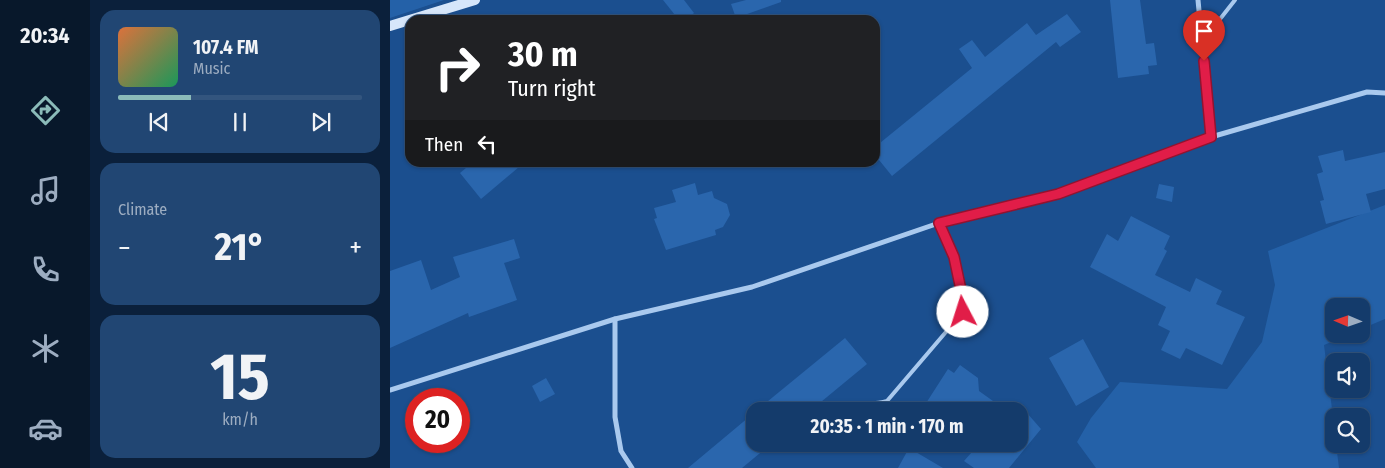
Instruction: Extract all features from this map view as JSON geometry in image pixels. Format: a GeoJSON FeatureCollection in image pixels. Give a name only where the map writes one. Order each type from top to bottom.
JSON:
{"type":"FeatureCollection","features":[{"type":"Feature","properties":{"kind":"main road"},"geometry":{"type":"LineString","coordinates":[[426,15],[475,0]]}},
{"type":"Feature","properties":{"kind":"main road"},"geometry":{"type":"LineString","coordinates":[[390,26],[405,21]]}},
{"type":"Feature","properties":{"kind":"street"},"geometry":{"type":"LineString","coordinates":[[1198,0],[1211,137]]}},
{"type":"Feature","properties":{"kind":"street"},"geometry":{"type":"LineString","coordinates":[[390,390],[615,319],[752,287],[939,223],[1058,194],[1211,137],[1367,92],[1385,93]]}},
{"type":"Feature","properties":{"kind":"street"},"geometry":{"type":"LineString","coordinates":[[615,319],[616,417],[621,451],[632,468]]}},
{"type":"Feature","properties":{"kind":"lane"},"geometry":{"type":"LineString","coordinates":[[1202,42],[1235,0]]}},
{"type":"Feature","properties":{"kind":"lane"},"geometry":{"type":"LineString","coordinates":[[884,402],[887,401],[963,312],[964,304],[954,257],[939,223]]}},
{"type":"Feature","properties":{"kind":"shaded area"},"geometry":{"type":"Polygon","coordinates":[[[390,0],[444,0],[390,18],[390,0]]]}},
{"type":"Feature","properties":{"kind":"shaded area"},"geometry":{"type":"Polygon","coordinates":[[[1385,205],[1385,319],[1370,325],[1370,298],[1325,298],[1325,343],[1329,343],[1324,345],[1325,398],[1331,398],[1332,408],[1325,408],[1325,453],[1337,453],[1339,468],[1096,468],[1077,442],[1091,418],[1120,382],[1227,389],[1262,342],[1275,285],[1268,251],[1385,205]]]}},
{"type":"Feature","properties":{"kind":"building"},"geometry":{"type":"Polygon","coordinates":[[[663,0],[684,0],[694,13],[692,15],[675,15],[663,0]]]}},
{"type":"Feature","properties":{"kind":"building"},"geometry":{"type":"Polygon","coordinates":[[[746,0],[781,0],[781,2],[744,15],[735,15],[731,4],[746,0]]]}},
{"type":"Feature","properties":{"kind":"building"},"geometry":{"type":"Polygon","coordinates":[[[1110,0],[1140,0],[1146,44],[1154,43],[1157,65],[1148,66],[1149,74],[1118,78],[1110,0]]]}},
{"type":"Feature","properties":{"kind":"building"},"geometry":{"type":"Polygon","coordinates":[[[1067,14],[1081,32],[1060,47],[1056,42],[892,176],[880,161],[880,143],[972,68],[959,49],[972,40],[985,57],[1027,23],[1036,35],[1067,14]]]}},
{"type":"Feature","properties":{"kind":"building"},"geometry":{"type":"Polygon","coordinates":[[[1343,150],[1345,161],[1385,152],[1385,189],[1366,194],[1371,212],[1326,224],[1320,201],[1324,200],[1317,174],[1323,172],[1318,156],[1343,150]]]}},
{"type":"Feature","properties":{"kind":"building"},"geometry":{"type":"Polygon","coordinates":[[[467,167],[519,167],[481,199],[460,173],[467,167]]]}},
{"type":"Feature","properties":{"kind":"building"},"geometry":{"type":"Polygon","coordinates":[[[695,183],[698,195],[712,191],[714,198],[727,204],[730,215],[723,227],[715,230],[716,235],[666,250],[654,219],[657,218],[654,208],[676,202],[672,190],[695,183]]]}},
{"type":"Feature","properties":{"kind":"building"},"geometry":{"type":"Polygon","coordinates":[[[1159,184],[1174,187],[1172,202],[1156,198],[1159,184]]]}},
{"type":"Feature","properties":{"kind":"building"},"geometry":{"type":"Polygon","coordinates":[[[1131,216],[1170,236],[1164,249],[1167,251],[1155,275],[1190,292],[1196,278],[1222,291],[1216,304],[1245,317],[1222,365],[1186,348],[1180,359],[1161,350],[1170,331],[1158,325],[1166,307],[1090,267],[1107,234],[1118,241],[1131,216]]]}},
{"type":"Feature","properties":{"kind":"building"},"geometry":{"type":"Polygon","coordinates":[[[514,239],[520,258],[504,263],[517,300],[469,317],[468,313],[390,348],[390,271],[421,260],[431,290],[460,277],[453,257],[514,239]]]}},
{"type":"Feature","properties":{"kind":"building"},"geometry":{"type":"Polygon","coordinates":[[[845,338],[867,364],[821,402],[767,402],[845,338]]]}},
{"type":"Feature","properties":{"kind":"building"},"geometry":{"type":"Polygon","coordinates":[[[1083,339],[1109,387],[1076,406],[1049,358],[1083,339]]]}},
{"type":"Feature","properties":{"kind":"building"},"geometry":{"type":"Polygon","coordinates":[[[960,365],[978,378],[979,391],[994,402],[927,402],[948,369],[954,373],[960,365]]]}},
{"type":"Feature","properties":{"kind":"building"},"geometry":{"type":"Polygon","coordinates":[[[546,378],[555,394],[540,402],[532,386],[546,378]]]}},
{"type":"Feature","properties":{"kind":"building"},"geometry":{"type":"Polygon","coordinates":[[[1028,414],[1041,429],[1028,445],[1028,414]]]}},
{"type":"Feature","properties":{"kind":"building"},"geometry":{"type":"Polygon","coordinates":[[[746,420],[746,452],[761,452],[742,468],[688,468],[746,420]]]}},
{"type":"Feature","properties":{"kind":"building"},"geometry":{"type":"Polygon","coordinates":[[[907,452],[916,452],[943,468],[898,468],[907,452]]]}},
{"type":"Feature","properties":{"kind":"building"},"geometry":{"type":"Polygon","coordinates":[[[972,452],[1022,452],[1009,468],[974,468],[964,461],[972,452]]]}},
{"type":"Feature","properties":{"kind":"route"},"geometry":{"type":"LineString","coordinates":[[963,312],[964,304],[954,257],[939,223],[1058,194],[1211,137],[1204,61]]}}]}
